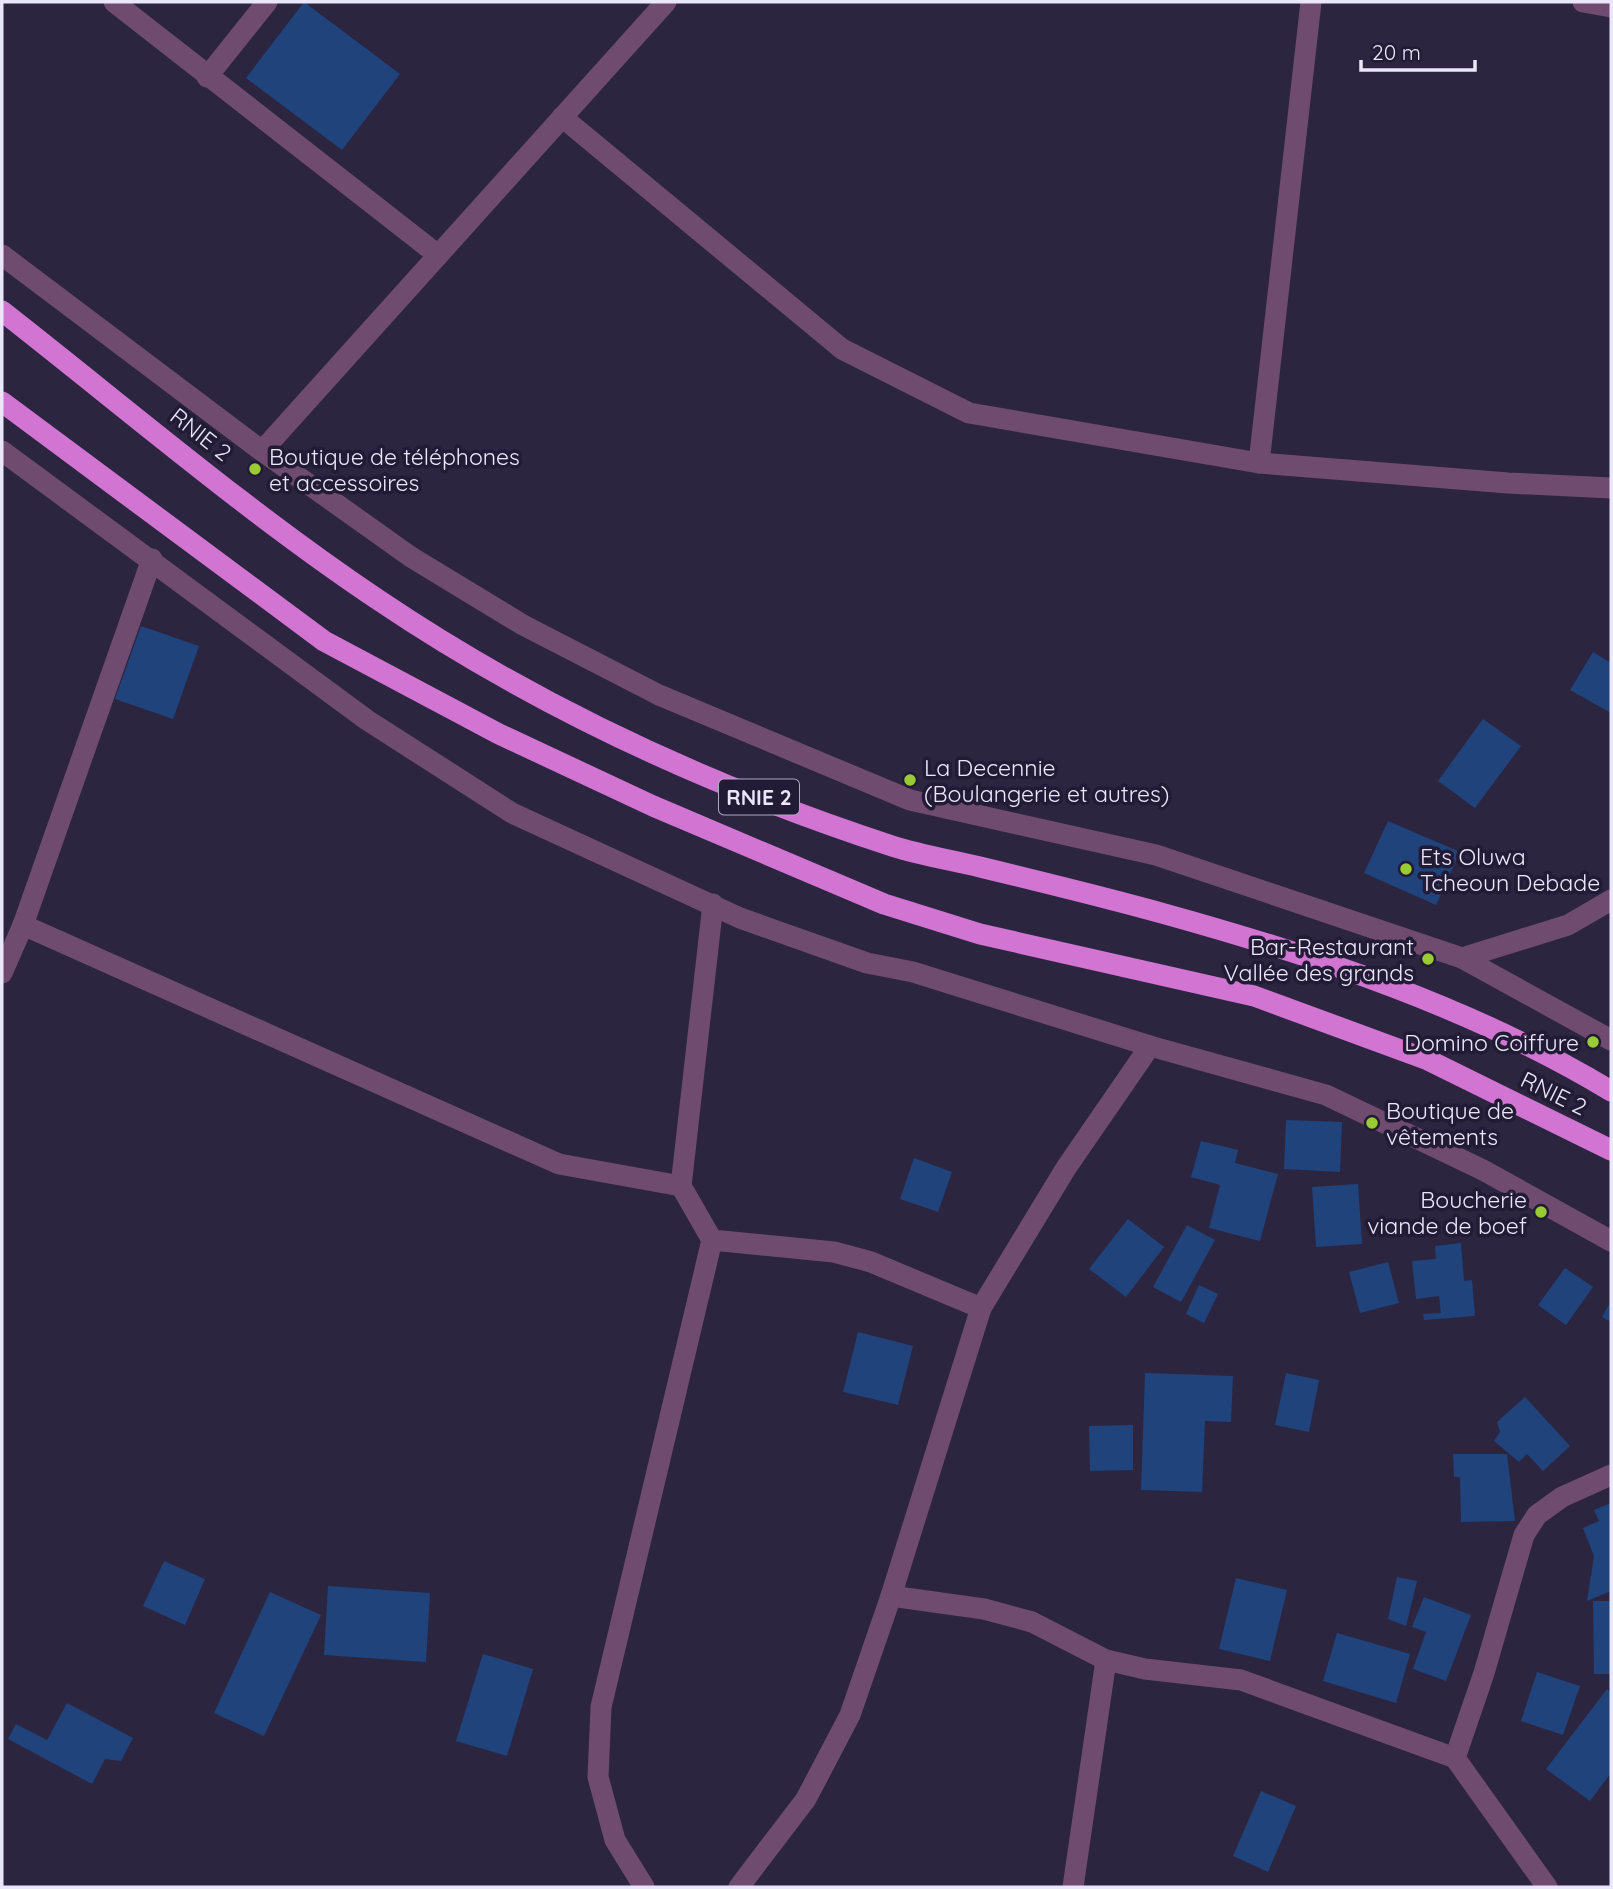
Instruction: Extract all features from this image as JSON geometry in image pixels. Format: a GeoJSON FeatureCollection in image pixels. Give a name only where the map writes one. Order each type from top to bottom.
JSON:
{"type":"FeatureCollection","features":[{"type":"Feature","properties":{"kind":"highway","name":"RNIE 2"},"geometry":{"type":"LineString","coordinates":[[2,312],[319,559],[481,663],[603,729],[719,782],[894,847],[1166,914],[1391,984],[1485,1023],[1611,1091]]}},
{"type":"Feature","properties":{"kind":"highway","name":"RNIE 2"},"geometry":{"type":"LineString","coordinates":[[2,402],[324,641],[499,734],[653,806],[822,879],[908,912],[980,934],[1254,996],[1427,1060],[1611,1150]]}},
{"type":"Feature","properties":{"kind":"street"},"geometry":{"type":"LineString","coordinates":[[114,2],[438,255]]}},
{"type":"Feature","properties":{"kind":"street"},"geometry":{"type":"LineString","coordinates":[[207,77],[267,2]]}},
{"type":"Feature","properties":{"kind":"street"},"geometry":{"type":"LineString","coordinates":[[262,451],[666,2]]}},
{"type":"Feature","properties":{"kind":"street"},"geometry":{"type":"LineString","coordinates":[[1259,463],[1311,2]]}},
{"type":"Feature","properties":{"kind":"street"},"geometry":{"type":"LineString","coordinates":[[1583,2],[1611,8]]}},
{"type":"Feature","properties":{"kind":"street"},"geometry":{"type":"LineString","coordinates":[[562,117],[842,349],[969,413],[1259,463],[1495,482],[1611,488]]}},
{"type":"Feature","properties":{"kind":"street"},"geometry":{"type":"LineString","coordinates":[[2,255],[262,451],[411,557],[523,625],[659,695],[910,800],[1156,855],[1462,958],[1611,1040]]}},
{"type":"Feature","properties":{"kind":"street"},"geometry":{"type":"LineString","coordinates":[[2,451],[152,559],[366,720],[502,806],[740,918],[867,963],[913,972],[1150,1046],[1326,1095],[1483,1170],[1611,1241]]}},
{"type":"Feature","properties":{"kind":"street"},"geometry":{"type":"LineString","coordinates":[[2,973],[23,925],[152,559]]}},
{"type":"Feature","properties":{"kind":"street"},"geometry":{"type":"LineString","coordinates":[[1462,958],[1568,925],[1611,900]]}},
{"type":"Feature","properties":{"kind":"street"},"geometry":{"type":"LineString","coordinates":[[644,1887],[615,1840],[598,1777],[601,1707],[712,1240],[681,1186],[713,904]]}},
{"type":"Feature","properties":{"kind":"street"},"geometry":{"type":"LineString","coordinates":[[23,925],[559,1164],[681,1186]]}},
{"type":"Feature","properties":{"kind":"street"},"geometry":{"type":"LineString","coordinates":[[738,1887],[806,1799],[850,1714],[891,1596],[981,1308],[1066,1168],[1150,1046]]}},
{"type":"Feature","properties":{"kind":"street"},"geometry":{"type":"LineString","coordinates":[[712,1240],[834,1252],[871,1262],[981,1308]]}},
{"type":"Feature","properties":{"kind":"street"},"geometry":{"type":"LineString","coordinates":[[1455,1758],[1484,1673],[1524,1535],[1537,1515],[1562,1497],[1611,1475]]}},
{"type":"Feature","properties":{"kind":"street"},"geometry":{"type":"LineString","coordinates":[[891,1596],[984,1609],[1031,1622],[1106,1660],[1145,1669],[1241,1680],[1455,1758],[1547,1887]]}},
{"type":"Feature","properties":{"kind":"street"},"geometry":{"type":"LineString","coordinates":[[1073,1887],[1106,1660]]}},
{"type":"Feature","properties":{"kind":"building"},"geometry":{"type":"Polygon","coordinates":[[[304,2],[400,74],[342,150],[246,78],[304,2]]]}},
{"type":"Feature","properties":{"kind":"building"},"geometry":{"type":"Polygon","coordinates":[[[141,626],[199,646],[173,719],[115,699],[141,626]]]}},
{"type":"Feature","properties":{"kind":"building"},"geometry":{"type":"Polygon","coordinates":[[[1593,652],[1611,663],[1611,713],[1570,690],[1593,652]]]}},
{"type":"Feature","properties":{"kind":"building"},"geometry":{"type":"Polygon","coordinates":[[[1483,719],[1521,746],[1475,808],[1438,781],[1483,719]]]}},
{"type":"Feature","properties":{"kind":"building"},"geometry":{"type":"Polygon","coordinates":[[[1388,821],[1460,852],[1436,905],[1364,873],[1388,821]]]}},
{"type":"Feature","properties":{"kind":"building"},"geometry":{"type":"Polygon","coordinates":[[[1286,1120],[1342,1122],[1340,1172],[1284,1169],[1286,1120]]]}},
{"type":"Feature","properties":{"kind":"building"},"geometry":{"type":"Polygon","coordinates":[[[1201,1141],[1238,1150],[1235,1163],[1278,1174],[1260,1241],[1209,1228],[1220,1185],[1191,1177],[1201,1141]]]}},
{"type":"Feature","properties":{"kind":"building"},"geometry":{"type":"Polygon","coordinates":[[[914,1158],[952,1172],[938,1212],[900,1199],[914,1158]]]}},
{"type":"Feature","properties":{"kind":"building"},"geometry":{"type":"Polygon","coordinates":[[[1358,1184],[1362,1244],[1316,1247],[1312,1187],[1358,1184]]]}},
{"type":"Feature","properties":{"kind":"building"},"geometry":{"type":"Polygon","coordinates":[[[1128,1219],[1164,1247],[1126,1297],[1089,1269],[1128,1219]]]}},
{"type":"Feature","properties":{"kind":"building"},"geometry":{"type":"Polygon","coordinates":[[[1187,1225],[1215,1240],[1181,1302],[1153,1287],[1187,1225]]]}},
{"type":"Feature","properties":{"kind":"building"},"geometry":{"type":"Polygon","coordinates":[[[1461,1243],[1464,1281],[1472,1280],[1475,1316],[1424,1320],[1423,1314],[1441,1313],[1439,1296],[1416,1299],[1412,1261],[1436,1259],[1435,1246],[1461,1243]]]}},
{"type":"Feature","properties":{"kind":"building"},"geometry":{"type":"Polygon","coordinates":[[[1388,1262],[1399,1303],[1360,1313],[1349,1272],[1388,1262]]]}},
{"type":"Feature","properties":{"kind":"building"},"geometry":{"type":"Polygon","coordinates":[[[1565,1268],[1593,1287],[1566,1325],[1538,1305],[1565,1268]]]}},
{"type":"Feature","properties":{"kind":"building"},"geometry":{"type":"Polygon","coordinates":[[[1199,1285],[1218,1294],[1204,1323],[1186,1314],[1199,1285]]]}},
{"type":"Feature","properties":{"kind":"building"},"geometry":{"type":"Polygon","coordinates":[[[1611,1301],[1611,1322],[1602,1317],[1611,1301]]]}},
{"type":"Feature","properties":{"kind":"building"},"geometry":{"type":"Polygon","coordinates":[[[858,1332],[913,1346],[898,1405],[843,1392],[858,1332]]]}},
{"type":"Feature","properties":{"kind":"building"},"geometry":{"type":"Polygon","coordinates":[[[1145,1373],[1233,1376],[1231,1422],[1205,1421],[1202,1492],[1141,1490],[1145,1373]]]}},
{"type":"Feature","properties":{"kind":"building"},"geometry":{"type":"Polygon","coordinates":[[[1286,1373],[1319,1380],[1309,1432],[1275,1425],[1286,1373]]]}},
{"type":"Feature","properties":{"kind":"building"},"geometry":{"type":"Polygon","coordinates":[[[1525,1397],[1570,1446],[1543,1471],[1527,1454],[1519,1462],[1494,1441],[1500,1432],[1497,1422],[1525,1397]]]}},
{"type":"Feature","properties":{"kind":"building"},"geometry":{"type":"Polygon","coordinates":[[[1133,1425],[1133,1470],[1090,1471],[1089,1426],[1133,1425]]]}},
{"type":"Feature","properties":{"kind":"building"},"geometry":{"type":"Polygon","coordinates":[[[1453,1454],[1507,1454],[1515,1521],[1461,1522],[1460,1477],[1454,1477],[1453,1454]]]}},
{"type":"Feature","properties":{"kind":"building"},"geometry":{"type":"Polygon","coordinates":[[[1611,1503],[1611,1591],[1587,1601],[1594,1556],[1583,1528],[1599,1521],[1594,1510],[1611,1503]]]}},
{"type":"Feature","properties":{"kind":"building"},"geometry":{"type":"Polygon","coordinates":[[[164,1561],[205,1579],[185,1625],[143,1606],[164,1561]]]}},
{"type":"Feature","properties":{"kind":"building"},"geometry":{"type":"Polygon","coordinates":[[[1397,1577],[1417,1581],[1406,1626],[1388,1619],[1397,1577]]]}},
{"type":"Feature","properties":{"kind":"building"},"geometry":{"type":"Polygon","coordinates":[[[1236,1578],[1287,1590],[1270,1661],[1219,1649],[1236,1578]]]}},
{"type":"Feature","properties":{"kind":"building"},"geometry":{"type":"Polygon","coordinates":[[[328,1586],[430,1593],[426,1662],[324,1655],[328,1586]]]}},
{"type":"Feature","properties":{"kind":"building"},"geometry":{"type":"Polygon","coordinates":[[[270,1592],[321,1615],[264,1736],[214,1713],[270,1592]]]}},
{"type":"Feature","properties":{"kind":"building"},"geometry":{"type":"Polygon","coordinates":[[[1424,1597],[1471,1615],[1446,1681],[1413,1669],[1426,1632],[1412,1627],[1424,1597]]]}},
{"type":"Feature","properties":{"kind":"building"},"geometry":{"type":"Polygon","coordinates":[[[1593,1601],[1611,1601],[1611,1674],[1594,1674],[1593,1601]]]}},
{"type":"Feature","properties":{"kind":"building"},"geometry":{"type":"Polygon","coordinates":[[[1337,1633],[1410,1654],[1396,1703],[1323,1681],[1337,1633]]]}},
{"type":"Feature","properties":{"kind":"building"},"geometry":{"type":"Polygon","coordinates":[[[483,1654],[533,1669],[507,1756],[456,1741],[483,1654]]]}},
{"type":"Feature","properties":{"kind":"building"},"geometry":{"type":"Polygon","coordinates":[[[1537,1672],[1580,1686],[1563,1735],[1521,1721],[1537,1672]]]}},
{"type":"Feature","properties":{"kind":"building"},"geometry":{"type":"Polygon","coordinates":[[[1607,1689],[1611,1692],[1611,1773],[1590,1801],[1546,1769],[1607,1689]]]}},
{"type":"Feature","properties":{"kind":"building"},"geometry":{"type":"Polygon","coordinates":[[[67,1703],[133,1738],[121,1761],[105,1759],[92,1784],[8,1739],[16,1724],[47,1740],[67,1703]]]}},
{"type":"Feature","properties":{"kind":"building"},"geometry":{"type":"Polygon","coordinates":[[[1261,1791],[1296,1806],[1268,1872],[1233,1856],[1261,1791]]]}},
{"type":"Feature","properties":{"kind":"place","name":"Boutique de téléphones et accessoires"},"geometry":{"type":"Point","coordinates":[255,469]}},
{"type":"Feature","properties":{"kind":"place","name":"La Decennie (Boulangerie et autres)"},"geometry":{"type":"Point","coordinates":[910,780]}},
{"type":"Feature","properties":{"kind":"place","name":"Ets Oluwa Tcheoun Debade"},"geometry":{"type":"Point","coordinates":[1406,869]}},
{"type":"Feature","properties":{"kind":"place","name":"Bar-Restaurant Vallée des grands"},"geometry":{"type":"Point","coordinates":[1428,959]}},
{"type":"Feature","properties":{"kind":"place","name":"Domino Coiffure"},"geometry":{"type":"Point","coordinates":[1593,1042]}},
{"type":"Feature","properties":{"kind":"place","name":"Boutique de vêtements"},"geometry":{"type":"Point","coordinates":[1372,1123]}},
{"type":"Feature","properties":{"kind":"place","name":"Boucherie viande de boef"},"geometry":{"type":"Point","coordinates":[1541,1212]}}]}
